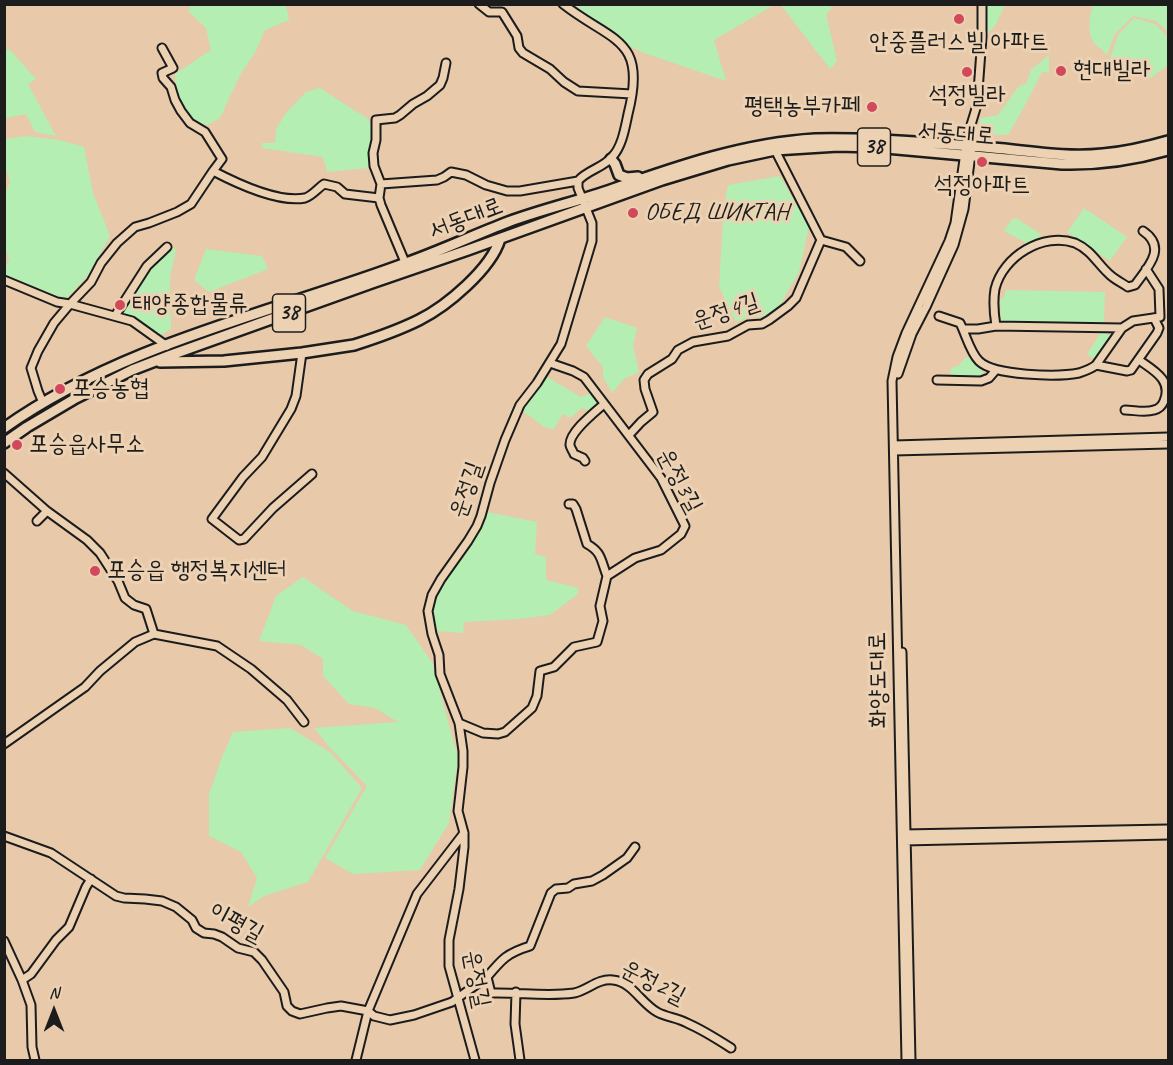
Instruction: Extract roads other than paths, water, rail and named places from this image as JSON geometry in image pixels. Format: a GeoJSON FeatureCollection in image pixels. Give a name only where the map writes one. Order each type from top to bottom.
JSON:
{"type":"FeatureCollection","features":[{"type":"Feature","properties":{"kind":"main road","name":"서동대로"},"geometry":{"type":"LineString","coordinates":[[4,428],[28,411],[99,374],[243,317],[500,239],[643,178],[734,151],[790,141],[846,139],[940,143],[969,150],[1082,165],[1126,161],[1168,150]]}},
{"type":"Feature","properties":{"kind":"main road","name":"서동대로"},"geometry":{"type":"LineString","coordinates":[[4,443],[76,398],[132,370],[372,283],[511,221],[584,203],[720,162],[775,150],[838,146],[1100,155],[1132,151],[1168,141]]}},
{"type":"Feature","properties":{"kind":"main road"},"geometry":{"type":"LineString","coordinates":[[611,159],[619,175],[627,178],[643,178]]}},
{"type":"Feature","properties":{"kind":"main road","name":"서동대로"},"geometry":{"type":"LineString","coordinates":[[154,362],[224,361],[302,353],[368,341],[420,320],[444,303],[474,278],[497,249],[500,239]]}},
{"type":"Feature","properties":{"kind":"street"},"geometry":{"type":"LineString","coordinates":[[479,4],[489,12],[496,13],[503,8],[523,53],[550,69],[578,91],[632,94]]}},
{"type":"Feature","properties":{"kind":"street"},"geometry":{"type":"LineString","coordinates":[[381,184],[437,180],[451,172],[507,191],[520,191],[578,181],[611,159],[622,136],[632,94],[634,74],[631,61],[621,44],[608,33],[562,4]]}},
{"type":"Feature","properties":{"kind":"street","name":"서동대로"},"geometry":{"type":"LineString","coordinates":[[969,150],[967,138],[977,105],[982,4]]}},
{"type":"Feature","properties":{"kind":"street"},"geometry":{"type":"LineString","coordinates":[[44,403],[31,368],[54,323],[91,282],[117,243],[135,226],[177,212],[191,204],[222,159],[205,132],[190,123],[175,100],[171,87],[163,78],[162,74],[173,68],[162,48]]}},
{"type":"Feature","properties":{"kind":"street"},"geometry":{"type":"LineString","coordinates":[[407,267],[379,198],[381,184],[373,153],[376,140],[376,120],[394,118],[427,96],[440,85],[446,63]]}},
{"type":"Feature","properties":{"kind":"street"},"geometry":{"type":"LineString","coordinates":[[775,150],[821,240],[846,247],[860,261]]}},
{"type":"Feature","properties":{"kind":"street","name":"화양도대로"},"geometry":{"type":"LineString","coordinates":[[911,1060],[904,838],[896,381],[955,223],[969,150]]}},
{"type":"Feature","properties":{"kind":"street"},"geometry":{"type":"LineString","coordinates":[[213,171],[238,184],[272,195],[307,198],[324,184],[337,187],[345,194],[379,198]]}},
{"type":"Feature","properties":{"kind":"street","name":"운정길"},"geometry":{"type":"LineString","coordinates":[[475,1060],[449,966],[449,940],[464,846],[464,833],[458,811],[463,759],[459,723],[440,674],[439,655],[428,611],[432,595],[441,579],[468,541],[482,516],[493,472],[520,405],[561,345],[592,241],[592,223],[578,188],[578,181]]}},
{"type":"Feature","properties":{"kind":"street"},"geometry":{"type":"LineString","coordinates":[[996,326],[994,296],[999,279],[1012,261],[1028,248],[1052,241],[1074,243],[1090,252],[1112,277],[1128,287],[1135,285],[1154,256],[1155,245],[1151,236],[1143,231]]}},
{"type":"Feature","properties":{"kind":"street","name":"운정4길"},"geometry":{"type":"LineString","coordinates":[[678,350],[693,342],[729,336],[748,325],[762,324],[769,320],[796,298],[821,240]]}},
{"type":"Feature","properties":{"kind":"street"},"geometry":{"type":"LineString","coordinates":[[115,316],[147,266],[167,247]]}},
{"type":"Feature","properties":{"kind":"street"},"geometry":{"type":"LineString","coordinates":[[939,316],[960,324],[978,360],[996,370],[1008,373],[1079,373],[1096,365],[1122,328],[1133,321],[1160,317],[1159,289],[1146,269]]}},
{"type":"Feature","properties":{"kind":"street"},"geometry":{"type":"LineString","coordinates":[[4,280],[57,302],[132,321],[167,346]]}},
{"type":"Feature","properties":{"kind":"street"},"geometry":{"type":"LineString","coordinates":[[1096,365],[1131,370],[1157,333],[1159,328],[1154,318]]}},
{"type":"Feature","properties":{"kind":"street"},"geometry":{"type":"LineString","coordinates":[[963,329],[996,326],[1122,328]]}},
{"type":"Feature","properties":{"kind":"street","name":"운정3길"},"geometry":{"type":"LineString","coordinates":[[629,435],[653,412],[644,380],[648,374],[672,359],[678,350]]}},
{"type":"Feature","properties":{"kind":"street"},"geometry":{"type":"LineString","coordinates":[[302,353],[296,396],[291,409],[262,457],[243,477],[212,519],[239,540],[244,539],[273,508],[312,474]]}},
{"type":"Feature","properties":{"kind":"street"},"geometry":{"type":"LineString","coordinates":[[1125,410],[1153,411],[1159,408],[1165,400],[1166,388],[1161,376],[1139,360]]}},
{"type":"Feature","properties":{"kind":"street","name":"운정3길"},"geometry":{"type":"LineString","coordinates":[[550,363],[584,377],[661,478],[684,526],[681,534],[661,550],[635,558],[607,576]]}},
{"type":"Feature","properties":{"kind":"street"},"geometry":{"type":"LineString","coordinates":[[937,380],[981,381],[989,378],[996,370]]}},
{"type":"Feature","properties":{"kind":"street"},"geometry":{"type":"LineString","coordinates":[[585,462],[574,454],[570,446],[572,438],[583,423],[604,404]]}},
{"type":"Feature","properties":{"kind":"street"},"geometry":{"type":"LineString","coordinates":[[896,448],[1168,437]]}},
{"type":"Feature","properties":{"kind":"street"},"geometry":{"type":"LineString","coordinates":[[896,448],[1168,444]]}},
{"type":"Feature","properties":{"kind":"street"},"geometry":{"type":"LineString","coordinates":[[4,473],[100,553],[118,581],[125,597],[134,605],[146,609],[154,634]]}},
{"type":"Feature","properties":{"kind":"street"},"geometry":{"type":"LineString","coordinates":[[459,723],[483,733],[506,732],[532,708],[537,696],[540,671],[554,667],[574,647],[597,642],[603,621],[600,606],[607,576],[600,553],[587,544],[576,509],[573,504],[569,504]]}},
{"type":"Feature","properties":{"kind":"street"},"geometry":{"type":"LineString","coordinates":[[37,521],[47,511]]}},
{"type":"Feature","properties":{"kind":"street"},"geometry":{"type":"LineString","coordinates":[[4,744],[85,687],[100,671],[135,642],[154,634],[217,646],[251,669],[287,700],[304,722]]}},
{"type":"Feature","properties":{"kind":"street"},"geometry":{"type":"LineString","coordinates":[[1068,835],[1168,829]]}},
{"type":"Feature","properties":{"kind":"street"},"geometry":{"type":"LineString","coordinates":[[356,1060],[368,1011],[417,894],[464,833]]}},
{"type":"Feature","properties":{"kind":"street","name":"이평길"},"geometry":{"type":"LineString","coordinates":[[4,836],[51,853],[116,896],[162,901],[176,907],[204,933],[222,937],[238,948],[254,952],[284,992],[287,1006],[291,1011],[304,1014],[341,1006],[368,1011],[374,1016],[390,1020],[414,1015],[457,999]]}},
{"type":"Feature","properties":{"kind":"street"},"geometry":{"type":"LineString","coordinates":[[904,838],[1168,836]]}},
{"type":"Feature","properties":{"kind":"street","name":"화양도대로"},"geometry":{"type":"LineString","coordinates":[[904,838],[906,1060]]}},
{"type":"Feature","properties":{"kind":"street"},"geometry":{"type":"LineString","coordinates":[[457,999],[487,977],[511,952],[530,946],[551,892],[592,881],[627,858],[635,847]]}},
{"type":"Feature","properties":{"kind":"street"},"geometry":{"type":"LineString","coordinates":[[22,980],[31,974],[56,940],[69,927],[86,887],[92,879]]}},
{"type":"Feature","properties":{"kind":"street"},"geometry":{"type":"LineString","coordinates":[[4,941],[31,1005],[32,1047],[35,1060]]}},
{"type":"Feature","properties":{"kind":"street","name":"운정2길"},"geometry":{"type":"LineString","coordinates":[[487,977],[491,993],[577,992],[604,980],[616,980],[633,989],[657,1012],[689,1023],[731,1048]]}},
{"type":"Feature","properties":{"kind":"street"},"geometry":{"type":"LineString","coordinates":[[516,992],[515,1024],[520,1060]]}},
{"type":"Feature","properties":{"kind":"place","name":"안중플러스빌 아파트"},"geometry":{"type":"Point","coordinates":[959,19]}},
{"type":"Feature","properties":{"kind":"place","name":"현대빌라"},"geometry":{"type":"Point","coordinates":[1061,71]}},
{"type":"Feature","properties":{"kind":"place","name":"석정빌라"},"geometry":{"type":"Point","coordinates":[967,72]}},
{"type":"Feature","properties":{"kind":"place","name":"평택농부카페"},"geometry":{"type":"Point","coordinates":[872,107]}},
{"type":"Feature","properties":{"kind":"place","name":"석정아파트"},"geometry":{"type":"Point","coordinates":[982,162]}},
{"type":"Feature","properties":{"kind":"place","name":"ОБЕД ШИКТАН"},"geometry":{"type":"Point","coordinates":[633,213]}},
{"type":"Feature","properties":{"kind":"place","name":"태양종합물류"},"geometry":{"type":"Point","coordinates":[120,305]}},
{"type":"Feature","properties":{"kind":"place","name":"포승농협"},"geometry":{"type":"Point","coordinates":[60,389]}},
{"type":"Feature","properties":{"kind":"place","name":"포승읍사무소"},"geometry":{"type":"Point","coordinates":[17,445]}},
{"type":"Feature","properties":{"kind":"place","name":"포승읍 행정복지센터"},"geometry":{"type":"Point","coordinates":[95,571]}}]}
